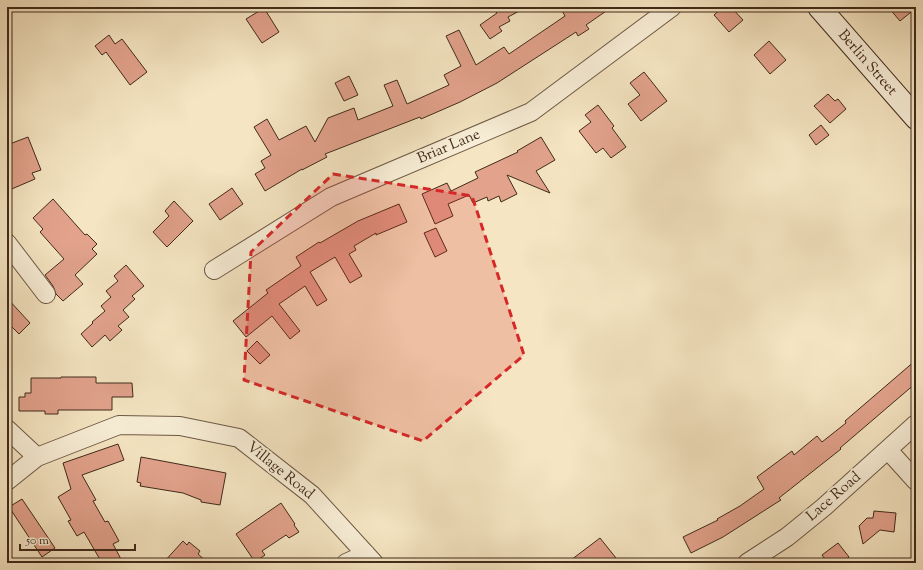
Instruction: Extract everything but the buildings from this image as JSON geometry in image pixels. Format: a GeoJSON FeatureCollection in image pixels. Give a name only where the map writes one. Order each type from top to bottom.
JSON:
{"type":"FeatureCollection","features":[{"type":"Feature","properties":{"kind":"main road","name":"Berlin Street"},"geometry":{"type":"LineString","coordinates":[[819,7],[916,118]]}},
{"type":"Feature","properties":{"kind":"street","name":"Briar Lane"},"geometry":{"type":"LineString","coordinates":[[214,270],[331,197],[531,112],[672,7]]}},
{"type":"Feature","properties":{"kind":"street"},"geometry":{"type":"LineString","coordinates":[[7,243],[46,294]]}},
{"type":"Feature","properties":{"kind":"street","name":"Lace Road"},"geometry":{"type":"LineString","coordinates":[[747,563],[792,533],[824,507],[916,424]]}},
{"type":"Feature","properties":{"kind":"street","name":"Village Road"},"geometry":{"type":"LineString","coordinates":[[7,481],[37,458],[119,425],[180,426],[240,438],[312,495],[370,558]]}},
{"type":"Feature","properties":{"kind":"street"},"geometry":{"type":"LineString","coordinates":[[7,429],[37,458]]}},
{"type":"Feature","properties":{"kind":"street"},"geometry":{"type":"LineString","coordinates":[[888,450],[916,481]]}},
{"type":"Feature","properties":{"kind":"street"},"geometry":{"type":"LineString","coordinates":[[346,563],[370,558]]}},
{"type":"Feature","properties":{"kind":"highlighted area"},"geometry":{"type":"Polygon","coordinates":[[[333,174],[472,196],[524,355],[423,441],[244,380],[251,252],[333,174]]]}}]}
